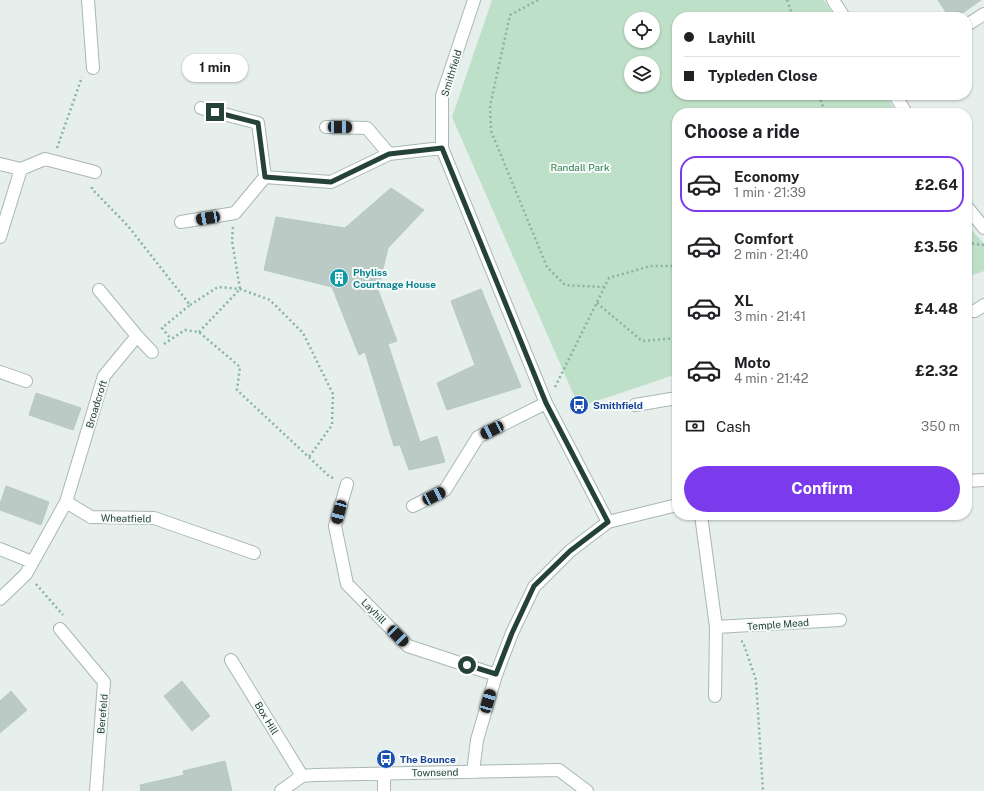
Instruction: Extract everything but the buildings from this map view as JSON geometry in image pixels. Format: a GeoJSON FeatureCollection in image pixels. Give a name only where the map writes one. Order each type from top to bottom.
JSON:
{"type":"FeatureCollection","features":[{"type":"Feature","properties":{"kind":"street"},"geometry":{"type":"LineString","coordinates":[[88,0],[93,68]]}},
{"type":"Feature","properties":{"kind":"street","name":"Smithfield"},"geometry":{"type":"LineString","coordinates":[[474,0],[442,96],[442,148],[546,403],[608,522]]}},
{"type":"Feature","properties":{"kind":"street"},"geometry":{"type":"LineString","coordinates":[[833,0],[841,12]]}},
{"type":"Feature","properties":{"kind":"street"},"geometry":{"type":"LineString","coordinates":[[972,22],[984,14]]}},
{"type":"Feature","properties":{"kind":"street"},"geometry":{"type":"LineString","coordinates":[[182,222],[234,213],[265,177],[258,123],[201,108]]}},
{"type":"Feature","properties":{"kind":"street"},"geometry":{"type":"LineString","coordinates":[[326,127],[368,128],[389,154]]}},
{"type":"Feature","properties":{"kind":"street"},"geometry":{"type":"LineString","coordinates":[[265,177],[331,182],[389,154],[442,148]]}},
{"type":"Feature","properties":{"kind":"street"},"geometry":{"type":"LineString","coordinates":[[0,164],[21,169],[45,158],[95,172]]}},
{"type":"Feature","properties":{"kind":"street"},"geometry":{"type":"LineString","coordinates":[[0,237],[21,169]]}},
{"type":"Feature","properties":{"kind":"street"},"geometry":{"type":"LineString","coordinates":[[972,213],[984,228]]}},
{"type":"Feature","properties":{"kind":"street"},"geometry":{"type":"LineString","coordinates":[[99,290],[152,352]]}},
{"type":"Feature","properties":{"kind":"street"},"geometry":{"type":"LineString","coordinates":[[972,311],[975,311],[984,305]]}},
{"type":"Feature","properties":{"kind":"street","name":"Broadcroft"},"geometry":{"type":"LineString","coordinates":[[66,502],[104,376],[137,336]]}},
{"type":"Feature","properties":{"kind":"street"},"geometry":{"type":"LineString","coordinates":[[0,372],[26,381]]}},
{"type":"Feature","properties":{"kind":"street"},"geometry":{"type":"LineString","coordinates":[[635,404],[672,399]]}},
{"type":"Feature","properties":{"kind":"street"},"geometry":{"type":"LineString","coordinates":[[413,506],[445,490],[478,437],[546,403]]}},
{"type":"Feature","properties":{"kind":"street"},"geometry":{"type":"LineString","coordinates":[[972,481],[984,480]]}},
{"type":"Feature","properties":{"kind":"street","name":"Layhill"},"geometry":{"type":"LineString","coordinates":[[347,484],[335,526],[347,584],[408,646],[496,674]]}},
{"type":"Feature","properties":{"kind":"street"},"geometry":{"type":"LineString","coordinates":[[0,599],[26,574],[66,502]]}},
{"type":"Feature","properties":{"kind":"street","name":"Wheatfield"},"geometry":{"type":"LineString","coordinates":[[66,502],[91,517],[154,518],[254,553]]}},
{"type":"Feature","properties":{"kind":"street"},"geometry":{"type":"LineString","coordinates":[[473,772],[477,740],[496,674],[512,633],[534,586],[570,551],[608,522],[672,506]]}},
{"type":"Feature","properties":{"kind":"street"},"geometry":{"type":"LineString","coordinates":[[702,520],[716,627],[715,696]]}},
{"type":"Feature","properties":{"kind":"street"},"geometry":{"type":"LineString","coordinates":[[0,548],[32,562]]}},
{"type":"Feature","properties":{"kind":"street","name":"Temple Mead"},"geometry":{"type":"LineString","coordinates":[[716,627],[840,620]]}},
{"type":"Feature","properties":{"kind":"street","name":"Berefeld"},"geometry":{"type":"LineString","coordinates":[[60,629],[104,682],[96,791]]}},
{"type":"Feature","properties":{"kind":"street","name":"Box Hill"},"geometry":{"type":"LineString","coordinates":[[232,660],[302,776]]}},
{"type":"Feature","properties":{"kind":"street","name":"Townsend"},"geometry":{"type":"LineString","coordinates":[[302,776],[558,770],[587,791]]}},
{"type":"Feature","properties":{"kind":"street"},"geometry":{"type":"LineString","coordinates":[[384,773],[384,791]]}},
{"type":"Feature","properties":{"kind":"street"},"geometry":{"type":"LineString","coordinates":[[281,791],[302,776]]}},
{"type":"Feature","properties":{"kind":"path"},"geometry":{"type":"LineString","coordinates":[[538,0],[510,15],[490,106],[491,131],[547,267],[565,285],[604,287]]}},
{"type":"Feature","properties":{"kind":"path"},"geometry":{"type":"LineString","coordinates":[[787,0],[791,12]]}},
{"type":"Feature","properties":{"kind":"path"},"geometry":{"type":"LineString","coordinates":[[52,161],[84,72],[93,68]]}},
{"type":"Feature","properties":{"kind":"path"},"geometry":{"type":"LineString","coordinates":[[95,172],[92,189],[128,226],[190,305]]}},
{"type":"Feature","properties":{"kind":"path"},"geometry":{"type":"LineString","coordinates":[[234,213],[232,242],[240,289]]}},
{"type":"Feature","properties":{"kind":"path"},"geometry":{"type":"LineString","coordinates":[[972,243],[984,244]]}},
{"type":"Feature","properties":{"kind":"path"},"geometry":{"type":"LineString","coordinates":[[546,403],[609,278],[650,266],[672,266]]}},
{"type":"Feature","properties":{"kind":"path"},"geometry":{"type":"LineString","coordinates":[[171,339],[162,328],[190,305],[218,287],[240,289],[270,300],[303,333],[333,394],[332,425],[308,457]]}},
{"type":"Feature","properties":{"kind":"path"},"geometry":{"type":"LineString","coordinates":[[199,332],[240,289]]}},
{"type":"Feature","properties":{"kind":"path"},"geometry":{"type":"LineString","coordinates":[[597,303],[642,341],[672,338]]}},
{"type":"Feature","properties":{"kind":"path"},"geometry":{"type":"LineString","coordinates":[[152,352],[185,330],[199,332],[240,367],[237,390],[329,476],[347,484]]}},
{"type":"Feature","properties":{"kind":"path"},"geometry":{"type":"LineString","coordinates":[[26,574],[69,622],[60,629]]}},
{"type":"Feature","properties":{"kind":"path"},"geometry":{"type":"LineString","coordinates":[[716,627],[743,642],[756,680],[763,791]]}},
{"type":"Feature","properties":{"kind":"green space","name":"Randall Park"},"geometry":{"type":"Polygon","coordinates":[[[492,0],[824,0],[832,12],[672,12],[672,100],[889,100],[893,108],[672,108],[672,376],[579,407],[452,117],[492,0]]]}},
{"type":"Feature","properties":{"kind":"green space"},"geometry":{"type":"Polygon","coordinates":[[[972,230],[984,244],[984,271],[972,275],[972,230]]]}},
{"type":"Feature","properties":{"kind":"place","name":"Phyliss Courtnage House"},"geometry":{"type":"Point","coordinates":[339,278]}},
{"type":"Feature","properties":{"kind":"place","name":"Smithfield"},"geometry":{"type":"Point","coordinates":[579,405]}},
{"type":"Feature","properties":{"kind":"place","name":"The Bounce"},"geometry":{"type":"Point","coordinates":[386,759]}},
{"type":"Feature","properties":{"kind":"route"},"geometry":{"type":"LineString","coordinates":[[215,112],[258,123],[265,177],[331,182],[389,154],[442,148],[546,403],[608,522],[570,551],[534,586],[512,633],[496,674],[467,665]]}}]}
